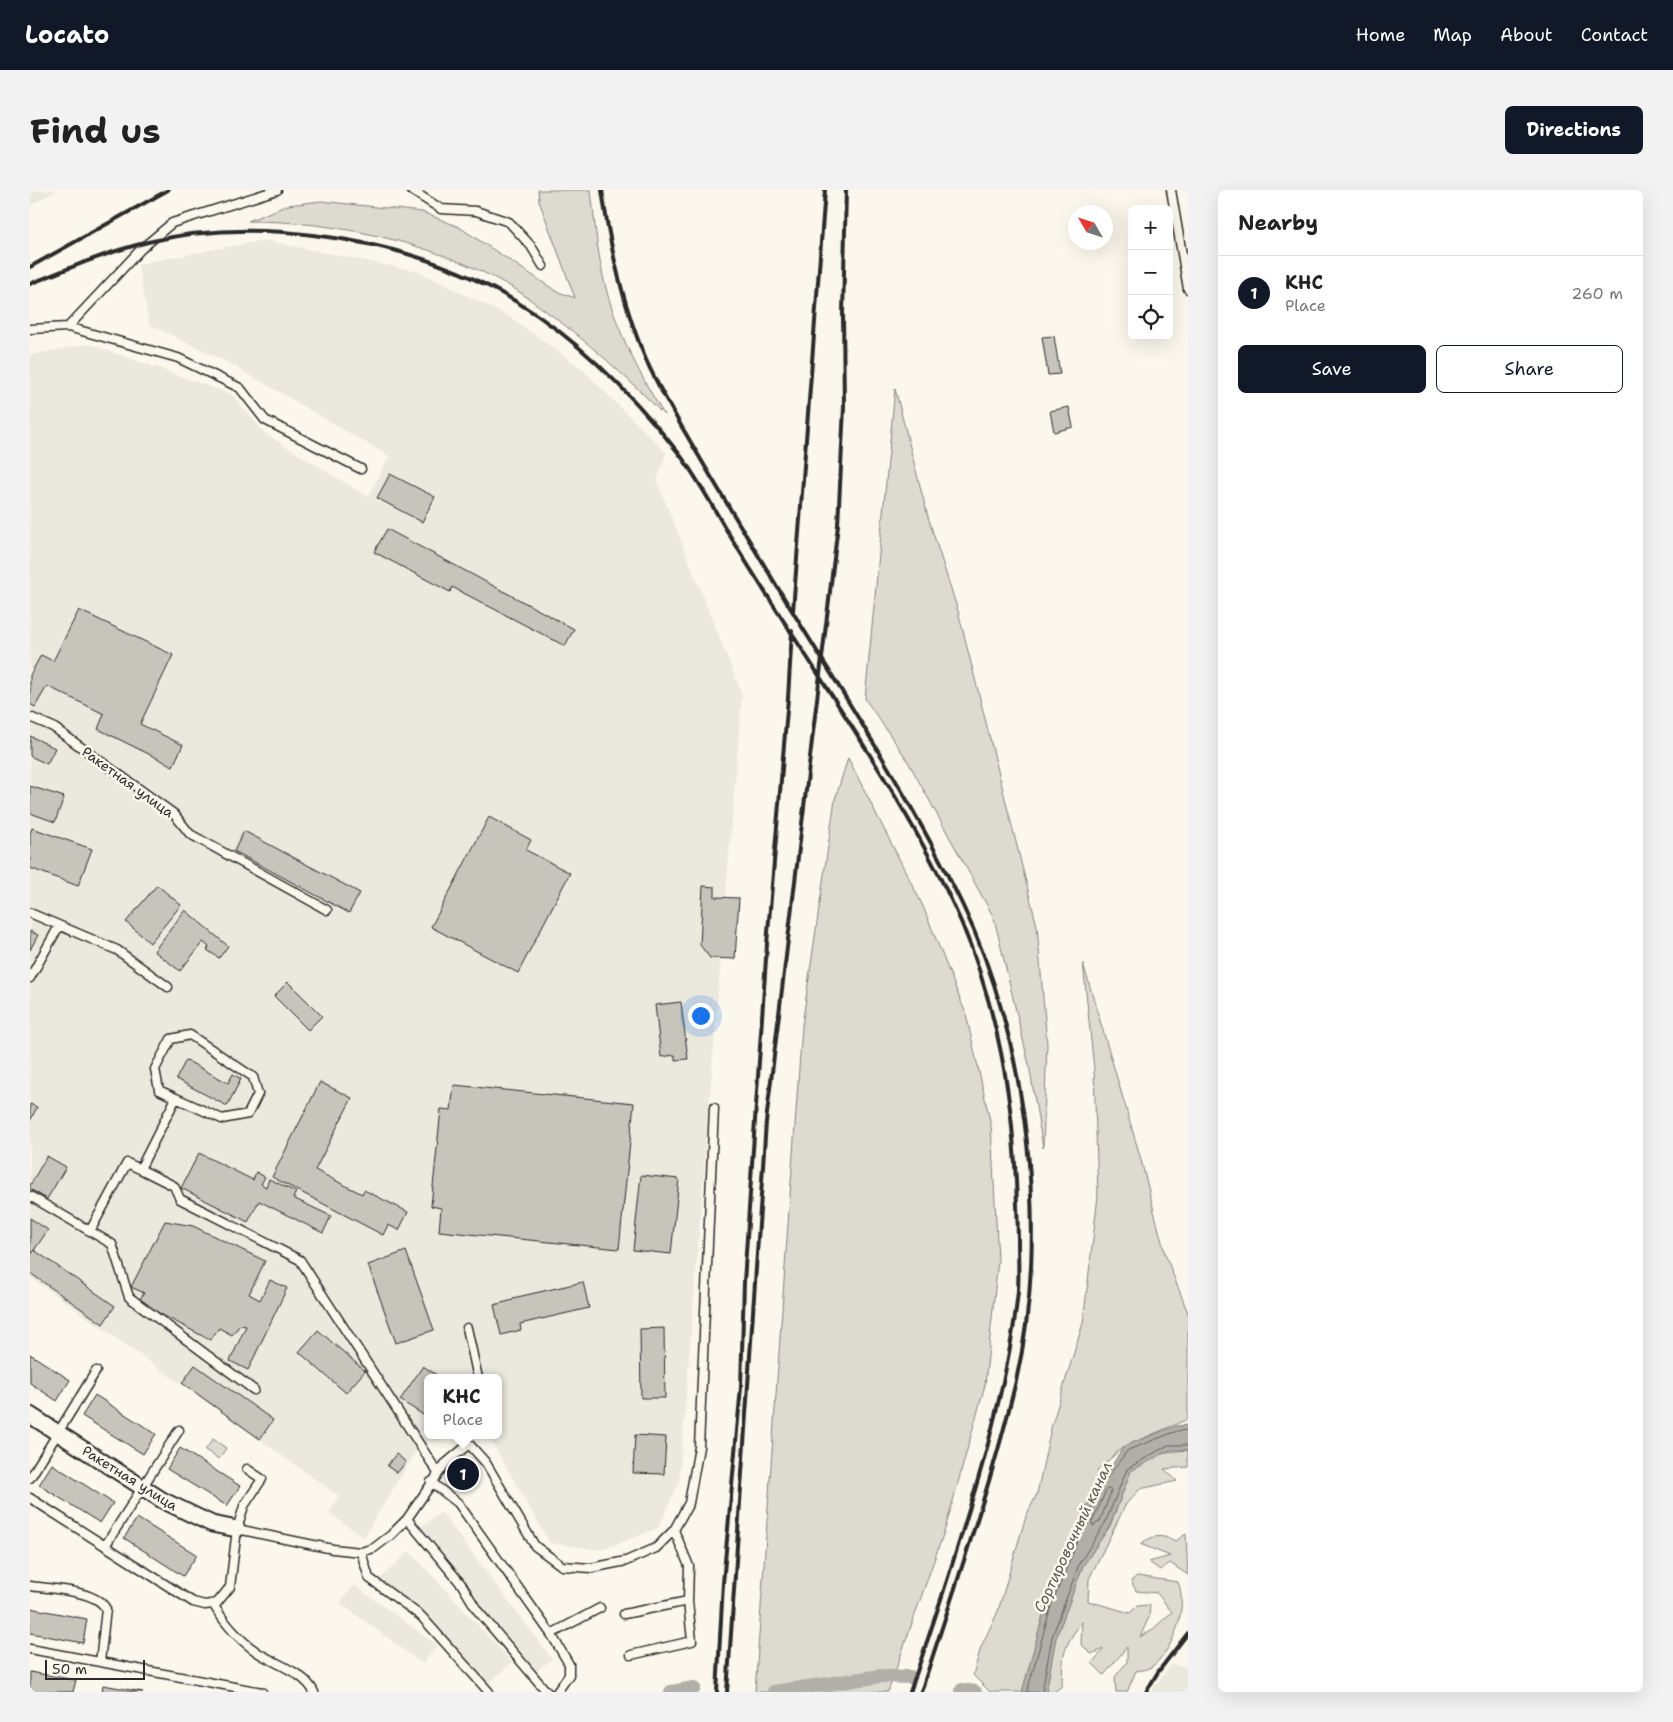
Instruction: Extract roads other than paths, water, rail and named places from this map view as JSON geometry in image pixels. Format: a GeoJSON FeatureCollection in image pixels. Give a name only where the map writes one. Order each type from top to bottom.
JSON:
{"type":"FeatureCollection","features":[{"type":"Feature","properties":{"kind":"street","name":"Ракетная улица"},"geometry":{"type":"LineString","coordinates":[[30,1415],[142,1487],[193,1517],[212,1524],[237,1529]]}},
{"type":"Feature","properties":{"kind":"lane"},"geometry":{"type":"LineString","coordinates":[[68,327],[141,249],[172,223],[277,190]]}},
{"type":"Feature","properties":{"kind":"lane"},"geometry":{"type":"LineString","coordinates":[[411,190],[441,209],[476,211],[509,222],[531,246],[543,266]]}},
{"type":"Feature","properties":{"kind":"lane"},"geometry":{"type":"LineString","coordinates":[[1171,190],[1188,289]]}},
{"type":"Feature","properties":{"kind":"lane"},"geometry":{"type":"LineString","coordinates":[[30,330],[68,327],[178,358],[240,388],[265,420],[361,469]]}},
{"type":"Feature","properties":{"kind":"lane","name":"Ракетная улица"},"geometry":{"type":"LineString","coordinates":[[30,717],[53,727],[174,814],[190,834],[328,910]]}},
{"type":"Feature","properties":{"kind":"lane"},"geometry":{"type":"LineString","coordinates":[[30,913],[117,950],[168,987]]}},
{"type":"Feature","properties":{"kind":"lane"},"geometry":{"type":"LineString","coordinates":[[30,978],[59,926]]}},
{"type":"Feature","properties":{"kind":"lane"},"geometry":{"type":"LineString","coordinates":[[190,1035],[254,1077],[258,1094],[248,1114],[222,1119],[176,1098],[159,1090],[155,1069],[171,1039],[190,1035]]}},
{"type":"Feature","properties":{"kind":"lane"},"geometry":{"type":"LineString","coordinates":[[140,1169],[176,1098]]}},
{"type":"Feature","properties":{"kind":"lane"},"geometry":{"type":"LineString","coordinates":[[469,1444],[486,1463],[535,1546],[562,1566],[591,1568],[626,1561],[656,1548],[674,1530],[689,1503],[699,1447],[714,1108]]}},
{"type":"Feature","properties":{"kind":"lane"},"geometry":{"type":"LineString","coordinates":[[90,1231],[127,1163],[174,1186],[180,1199],[300,1260],[438,1473]]}},
{"type":"Feature","properties":{"kind":"lane"},"geometry":{"type":"LineString","coordinates":[[30,1196],[112,1244],[129,1297],[254,1390]]}},
{"type":"Feature","properties":{"kind":"lane"},"geometry":{"type":"LineString","coordinates":[[467,1328],[477,1374]]}},
{"type":"Feature","properties":{"kind":"lane"},"geometry":{"type":"LineString","coordinates":[[30,1478],[96,1370]]}},
{"type":"Feature","properties":{"kind":"lane"},"geometry":{"type":"LineString","coordinates":[[105,1546],[179,1430]]}},
{"type":"Feature","properties":{"kind":"lane"},"geometry":{"type":"LineString","coordinates":[[237,1529],[306,1544],[361,1552],[374,1548],[407,1519],[445,1464],[469,1444],[471,1439]]}},
{"type":"Feature","properties":{"kind":"lane"},"geometry":{"type":"LineString","coordinates":[[30,1498],[193,1602],[213,1604],[217,1603],[230,1587],[237,1529],[244,1506],[262,1479],[247,1469]]}},
{"type":"Feature","properties":{"kind":"lane"},"geometry":{"type":"LineString","coordinates":[[431,1482],[458,1503],[552,1634],[569,1664],[569,1675],[557,1692]]}},
{"type":"Feature","properties":{"kind":"lane"},"geometry":{"type":"LineString","coordinates":[[407,1519],[462,1585],[477,1610],[547,1692]]}},
{"type":"Feature","properties":{"kind":"lane"},"geometry":{"type":"LineString","coordinates":[[631,1655],[692,1640],[688,1601],[690,1566],[674,1530]]}},
{"type":"Feature","properties":{"kind":"lane"},"geometry":{"type":"LineString","coordinates":[[361,1552],[369,1578],[421,1616],[489,1692]]}},
{"type":"Feature","properties":{"kind":"lane"},"geometry":{"type":"LineString","coordinates":[[30,1586],[92,1596],[103,1602],[106,1609],[100,1662]]}},
{"type":"Feature","properties":{"kind":"lane"},"geometry":{"type":"LineString","coordinates":[[624,1614],[688,1601]]}},
{"type":"Feature","properties":{"kind":"lane"},"geometry":{"type":"LineString","coordinates":[[213,1604],[233,1634],[257,1652],[309,1683],[314,1692]]}},
{"type":"Feature","properties":{"kind":"lane"},"geometry":{"type":"LineString","coordinates":[[552,1634],[600,1608]]}},
{"type":"Feature","properties":{"kind":"lane"},"geometry":{"type":"LineString","coordinates":[[30,1649],[262,1692]]}},
{"type":"Feature","properties":{"kind":"water"},"geometry":{"type":"Polygon","coordinates":[[[1188,1425],[1188,1450],[1170,1450],[1131,1471],[1110,1526],[1083,1566],[1056,1638],[1046,1692],[1022,1692],[1046,1604],[1096,1484],[1111,1467],[1124,1446],[1176,1426],[1188,1425]]]}},
{"type":"Feature","properties":{"kind":"waterway","name":"Сортировочный канал"},"geometry":{"type":"LineString","coordinates":[[774,1692],[881,1676],[910,1677]]}},
{"type":"Feature","properties":{"kind":"waterway","name":"Сортировочный канал"},"geometry":{"type":"LineString","coordinates":[[671,1692],[694,1688]]}},
{"type":"Feature","properties":{"kind":"waterway","name":"Сортировочный канал"},"geometry":{"type":"LineString","coordinates":[[962,1690],[975,1692]]}},
{"type":"Feature","properties":{"kind":"railway"},"geometry":{"type":"LineString","coordinates":[[30,267],[168,190]]}},
{"type":"Feature","properties":{"kind":"railway"},"geometry":{"type":"LineString","coordinates":[[602,190],[613,253],[623,295],[648,365],[709,473],[874,743],[941,863],[962,904],[985,957],[1003,1015],[1017,1076],[1026,1138],[1031,1201],[1031,1263],[1026,1324],[1016,1381],[995,1459],[972,1537],[921,1692]]}},
{"type":"Feature","properties":{"kind":"railway"},"geometry":{"type":"LineString","coordinates":[[793,611],[825,190]]}},
{"type":"Feature","properties":{"kind":"railway"},"geometry":{"type":"LineString","coordinates":[[727,1692],[766,1122],[838,525],[844,407],[843,313],[846,190]]}},
{"type":"Feature","properties":{"kind":"railway"},"geometry":{"type":"LineString","coordinates":[[30,284],[103,255],[148,242],[189,234],[230,231],[271,231],[313,235],[371,245],[424,259],[473,278],[518,303],[561,332],[601,367],[639,406],[677,451],[864,745],[920,839],[937,872],[953,904],[980,972],[1000,1047],[1008,1094],[1016,1184],[1018,1291],[1006,1368],[988,1444],[970,1507],[910,1692]]}},
{"type":"Feature","properties":{"kind":"railway"},"geometry":{"type":"LineString","coordinates":[[717,1692],[723,1583],[741,1387],[744,1282],[767,944],[792,631]]}},
{"type":"Feature","properties":{"kind":"railway"},"geometry":{"type":"LineString","coordinates":[[1146,1692],[1158,1672],[1188,1633]]}},
{"type":"Feature","properties":{"kind":"place","name":"КНС"},"geometry":{"type":"Point","coordinates":[463,1474]}}]}
